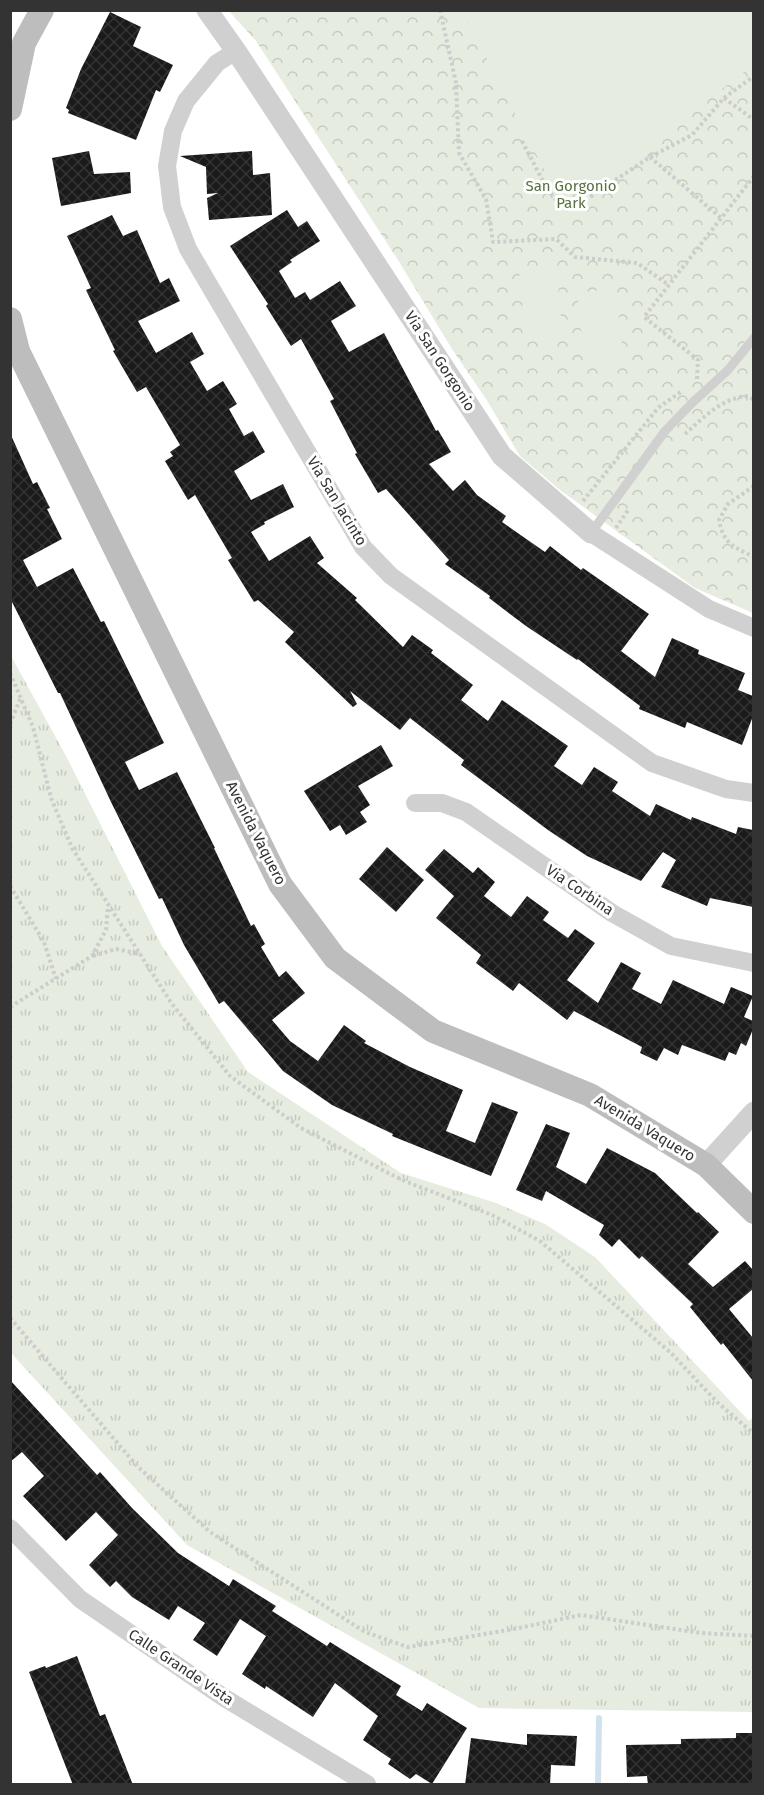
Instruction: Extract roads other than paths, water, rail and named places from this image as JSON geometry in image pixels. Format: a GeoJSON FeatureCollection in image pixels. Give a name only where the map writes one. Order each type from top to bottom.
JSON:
{"type":"FeatureCollection","features":[{"type":"Feature","properties":{"kind":"main road"},"geometry":{"type":"LineString","coordinates":[[10,109],[24,43],[42,10]]}},
{"type":"Feature","properties":{"kind":"main road","name":"Avenida Vaquero"},"geometry":{"type":"LineString","coordinates":[[10,319],[18,351],[280,884],[336,958],[433,1031],[590,1095],[706,1165],[753,1212]]}},
{"type":"Feature","properties":{"kind":"street","name":"Via San Gorgonio"},"geometry":{"type":"LineString","coordinates":[[207,10],[502,456],[598,538],[709,609],[753,628]]}},
{"type":"Feature","properties":{"kind":"street","name":"Via San Jacinto"},"geometry":{"type":"LineString","coordinates":[[236,51],[216,63],[186,101],[173,131],[167,166],[172,207],[188,249],[363,547],[391,576],[652,763],[726,789],[753,793]]}},
{"type":"Feature","properties":{"kind":"street","name":"Via Corbina"},"geometry":{"type":"LineString","coordinates":[[415,802],[441,803],[466,812],[612,913],[671,946],[753,963]]}},
{"type":"Feature","properties":{"kind":"street"},"geometry":{"type":"LineString","coordinates":[[706,1165],[753,1112]]}},
{"type":"Feature","properties":{"kind":"street","name":"Calle Grande Vista"},"geometry":{"type":"LineString","coordinates":[[10,1528],[80,1599],[223,1697],[367,1785]]}},
{"type":"Feature","properties":{"kind":"lane"},"geometry":{"type":"LineString","coordinates":[[598,538],[665,431],[728,370],[753,338]]}},
{"type":"Feature","properties":{"kind":"waterway"},"geometry":{"type":"LineString","coordinates":[[598,1784],[599,1718]]}},
{"type":"Feature","properties":{"kind":"park label","name":"San Gorgonio Park"},"geometry":{"type":"Point","coordinates":[571,194]}}]}
